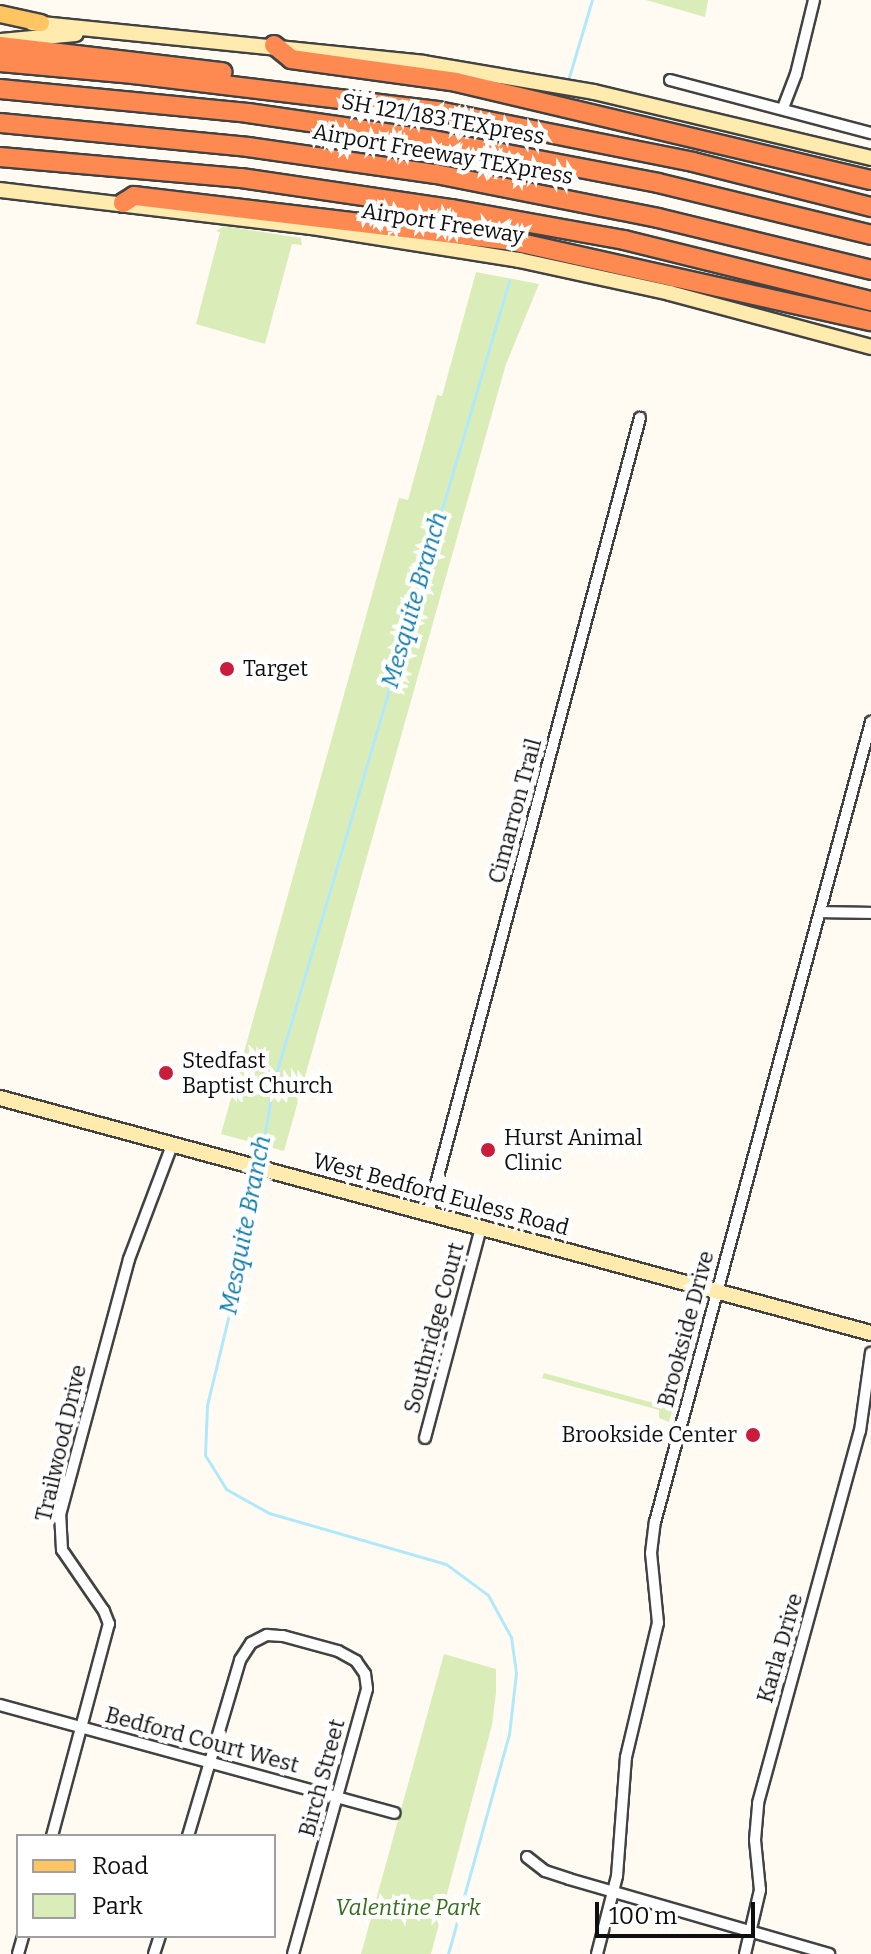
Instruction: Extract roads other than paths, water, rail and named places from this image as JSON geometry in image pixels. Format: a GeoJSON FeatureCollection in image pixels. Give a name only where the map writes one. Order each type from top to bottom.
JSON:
{"type":"FeatureCollection","features":[{"type":"Feature","properties":{"kind":"highway"},"geometry":{"type":"LineString","coordinates":[[274,45],[291,59],[456,82],[871,180]]}},
{"type":"Feature","properties":{"kind":"highway"},"geometry":{"type":"LineString","coordinates":[[5,52],[336,85],[355,99],[438,111],[619,146],[871,207]]}},
{"type":"Feature","properties":{"kind":"highway","name":"SH 121/183 TEXpress"},"geometry":{"type":"LineString","coordinates":[[0,89],[248,113],[433,140],[644,180],[871,235]]}},
{"type":"Feature","properties":{"kind":"highway","name":"Airport Freeway TEXpress"},"geometry":{"type":"LineString","coordinates":[[0,123],[248,147],[436,174],[658,218],[871,270]]}},
{"type":"Feature","properties":{"kind":"highway","name":"Airport Freeway"},"geometry":{"type":"LineString","coordinates":[[0,157],[241,178],[438,207],[624,240],[871,301]]}},
{"type":"Feature","properties":{"kind":"highway"},"geometry":{"type":"LineString","coordinates":[[123,203],[134,196],[512,241],[871,321]]}},
{"type":"Feature","properties":{"kind":"main road"},"geometry":{"type":"LineString","coordinates":[[0,17],[84,30],[274,45],[423,63],[594,92],[871,158]]}},
{"type":"Feature","properties":{"kind":"main road"},"geometry":{"type":"LineString","coordinates":[[5,52],[72,36],[84,30]]}},
{"type":"Feature","properties":{"kind":"main road","name":"Airport Freeway"},"geometry":{"type":"LineString","coordinates":[[0,190],[338,230],[530,262],[670,293],[871,347]]}},
{"type":"Feature","properties":{"kind":"main road","name":"West Bedford Euless Road"},"geometry":{"type":"LineString","coordinates":[[0,1098],[871,1333]]}},
{"type":"Feature","properties":{"kind":"street"},"geometry":{"type":"LineString","coordinates":[[783,108],[796,74],[814,0]]}},
{"type":"Feature","properties":{"kind":"street"},"geometry":{"type":"LineString","coordinates":[[670,80],[871,133]]}},
{"type":"Feature","properties":{"kind":"street","name":"Cimarron Trail"},"geometry":{"type":"LineString","coordinates":[[428,1214],[640,418]]}},
{"type":"Feature","properties":{"kind":"street","name":"Brookside Drive"},"geometry":{"type":"LineString","coordinates":[[597,1954],[614,1893],[626,1757],[658,1623],[651,1553],[655,1522],[871,722]]}},
{"type":"Feature","properties":{"kind":"street"},"geometry":{"type":"LineString","coordinates":[[820,912],[871,913]]}},
{"type":"Feature","properties":{"kind":"street","name":"Trailwood Drive"},"geometry":{"type":"LineString","coordinates":[[53,1834],[109,1624],[104,1611],[62,1550],[60,1515],[129,1259],[172,1145]]}},
{"type":"Feature","properties":{"kind":"street","name":"Southridge Court"},"geometry":{"type":"LineString","coordinates":[[425,1438],[481,1228]]}},
{"type":"Feature","properties":{"kind":"street","name":"Karla Drive"},"geometry":{"type":"LineString","coordinates":[[745,1954],[760,1890],[755,1840],[758,1803],[859,1436],[871,1353]]}},
{"type":"Feature","properties":{"kind":"street","name":"Birch Street"},"geometry":{"type":"LineString","coordinates":[[189,1834],[240,1660],[251,1643],[267,1635],[312,1644],[356,1661],[365,1674],[367,1689],[293,1954]]}},
{"type":"Feature","properties":{"kind":"street","name":"Bedford Court West"},"geometry":{"type":"LineString","coordinates":[[0,1705],[394,1813]]}},
{"type":"Feature","properties":{"kind":"street"},"geometry":{"type":"LineString","coordinates":[[527,1857],[545,1871],[829,1954]]}},
{"type":"Feature","properties":{"kind":"waterway","name":"Mesquite Branch"},"geometry":{"type":"LineString","coordinates":[[569,77],[592,0]]}},
{"type":"Feature","properties":{"kind":"waterway","name":"Mesquite Branch"},"geometry":{"type":"LineString","coordinates":[[260,1162],[273,1084],[509,281]]}},
{"type":"Feature","properties":{"kind":"waterway","name":"Mesquite Branch"},"geometry":{"type":"LineString","coordinates":[[258,1174],[246,1244],[207,1405],[205,1455],[226,1489],[269,1513],[446,1564],[488,1595],[511,1637],[516,1673],[509,1734],[448,1954]]}},
{"type":"Feature","properties":{"kind":"place","name":"Target"},"geometry":{"type":"Point","coordinates":[227,669]}},
{"type":"Feature","properties":{"kind":"place","name":"Stedfast Baptist Church"},"geometry":{"type":"Point","coordinates":[166,1073]}},
{"type":"Feature","properties":{"kind":"place","name":"Hurst Animal Clinic"},"geometry":{"type":"Point","coordinates":[488,1150]}},
{"type":"Feature","properties":{"kind":"place","name":"Brookside Center"},"geometry":{"type":"Point","coordinates":[753,1435]}},
{"type":"Feature","properties":{"kind":"park label","name":"Valentine Park"},"geometry":{"type":"Point","coordinates":[408,1908]}}]}
